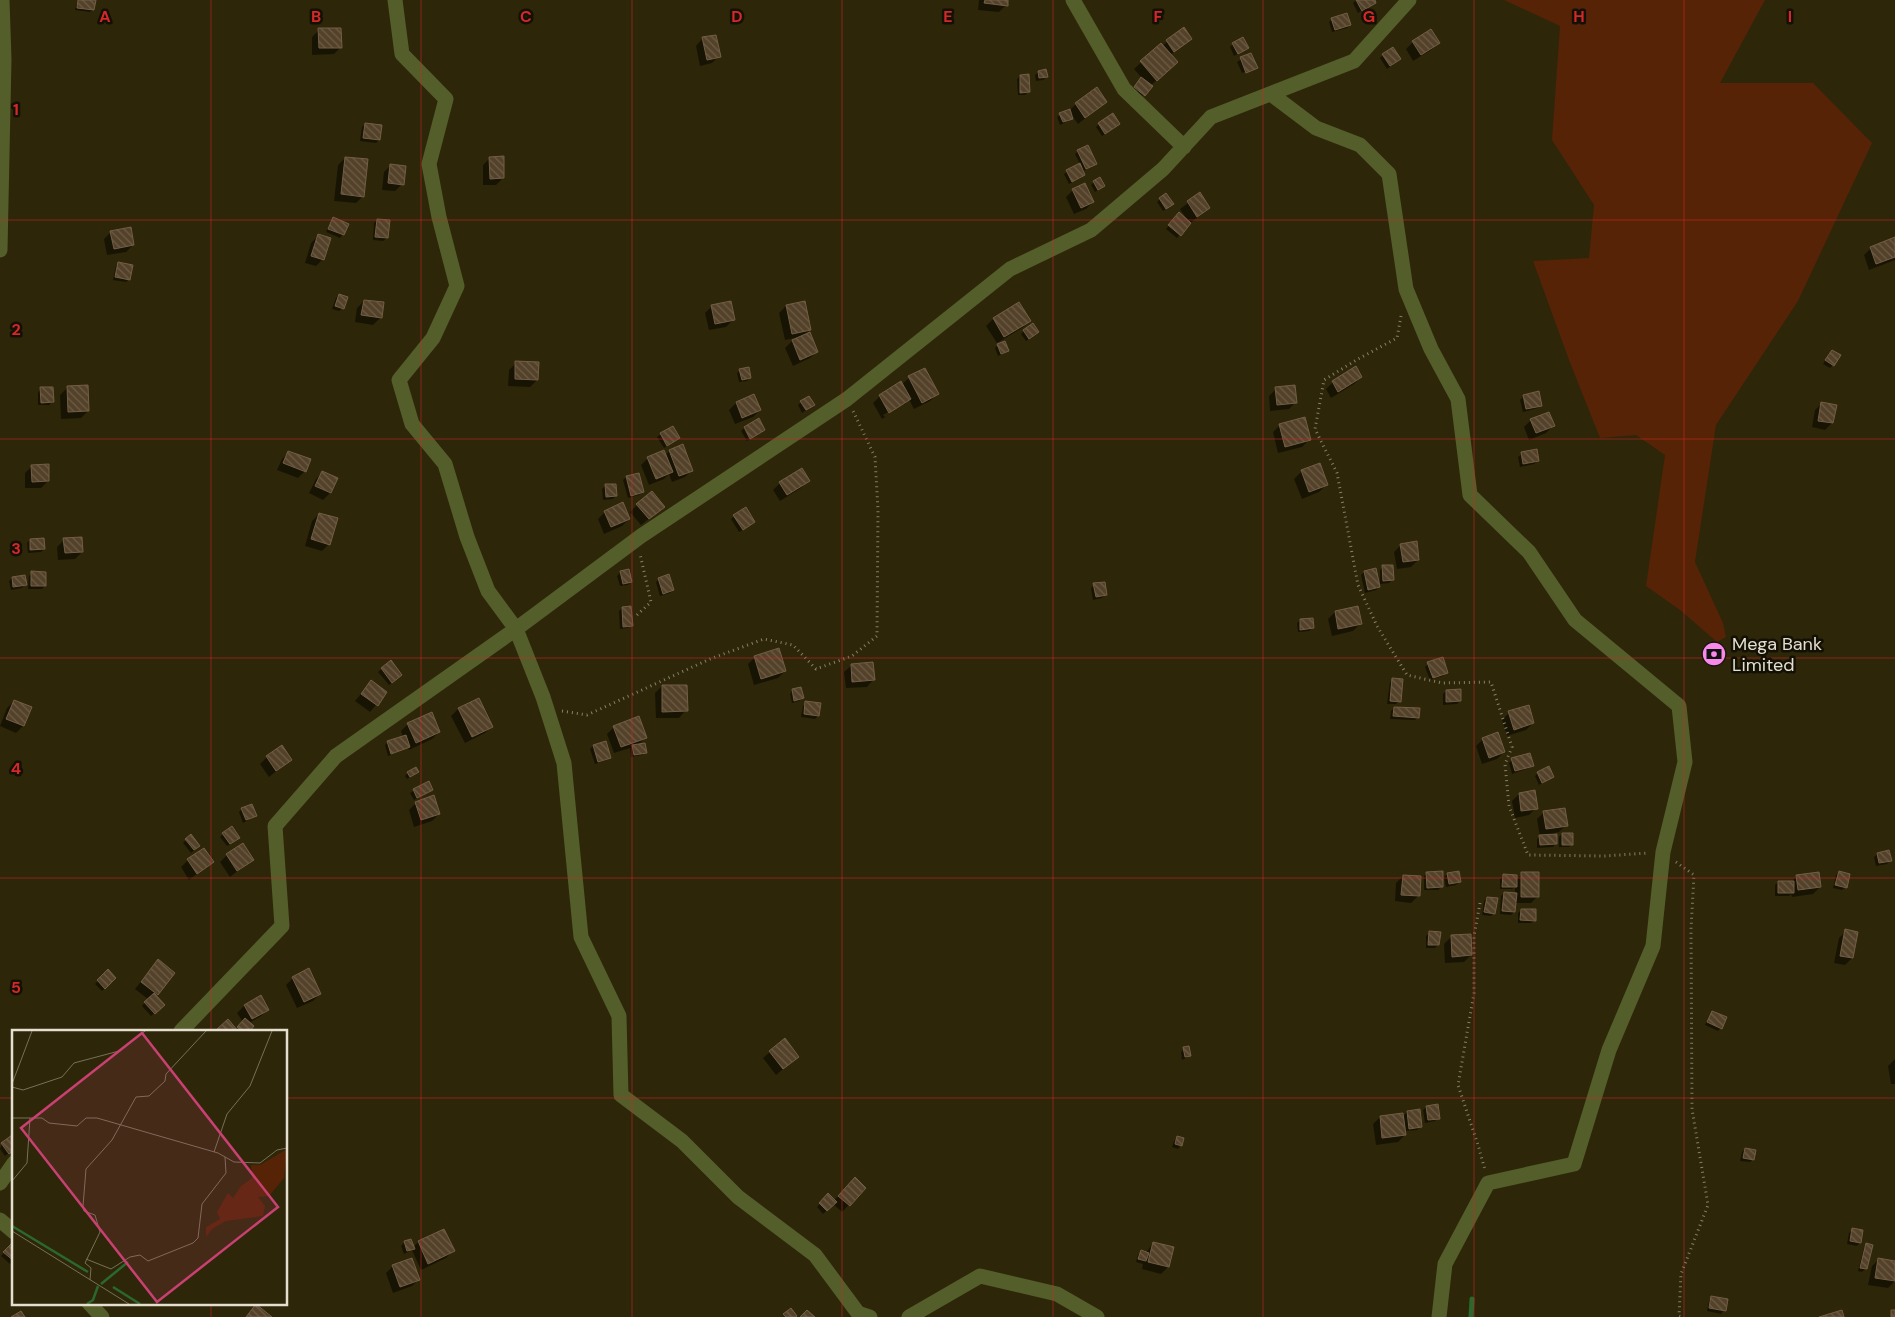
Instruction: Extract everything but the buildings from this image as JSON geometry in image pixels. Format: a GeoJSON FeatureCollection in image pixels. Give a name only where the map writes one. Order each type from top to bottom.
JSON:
{"type":"FeatureCollection","features":[{"type":"Feature","properties":{"kind":"street"},"geometry":{"type":"LineString","coordinates":[[0,250],[4,59],[2,0]]}},
{"type":"Feature","properties":{"kind":"street"},"geometry":{"type":"LineString","coordinates":[[395,0],[402,54],[446,99],[429,164],[438,217],[457,286],[434,338],[399,380],[412,424],[445,464],[466,537],[488,591],[516,629],[564,763],[581,937],[619,1016],[621,1096],[682,1141],[738,1197],[815,1255],[858,1313],[870,1317]]}},
{"type":"Feature","properties":{"kind":"street"},"geometry":{"type":"LineString","coordinates":[[1073,0],[1124,89],[1184,147]]}},
{"type":"Feature","properties":{"kind":"street"},"geometry":{"type":"LineString","coordinates":[[182,1030],[282,926],[275,826],[336,756],[516,629],[641,536],[847,399],[1010,269],[1091,230],[1163,169],[1211,117],[1354,61],[1409,0]]}},
{"type":"Feature","properties":{"kind":"street"},"geometry":{"type":"LineString","coordinates":[[1271,94],[1316,128],[1360,144],[1389,174],[1406,289],[1431,349],[1458,399],[1470,495],[1529,552],[1575,620],[1679,706],[1685,762],[1663,852],[1654,946],[1609,1050],[1574,1164],[1488,1183],[1445,1264],[1439,1317]]}},
{"type":"Feature","properties":{"kind":"street"},"geometry":{"type":"LineString","coordinates":[[0,1183],[12,1166]]}},
{"type":"Feature","properties":{"kind":"street"},"geometry":{"type":"LineString","coordinates":[[0,1220],[12,1230]]}},
{"type":"Feature","properties":{"kind":"street"},"geometry":{"type":"LineString","coordinates":[[909,1317],[980,1276],[1057,1294],[1097,1317]]}},
{"type":"Feature","properties":{"kind":"street"},"geometry":{"type":"LineString","coordinates":[[90,1304],[102,1317]]}},
{"type":"Feature","properties":{"kind":"path"},"geometry":{"type":"LineString","coordinates":[[1402,314],[1397,338],[1324,380],[1315,429],[1337,474],[1358,585],[1373,618],[1408,675],[1442,683],[1492,682],[1512,747],[1505,764],[1509,806],[1528,855],[1604,856],[1663,852],[1694,875],[1691,929],[1692,1109],[1708,1205],[1681,1274],[1679,1316],[1682,1317]]}},
{"type":"Feature","properties":{"kind":"path"},"geometry":{"type":"LineString","coordinates":[[546,709],[587,715],[710,659],[764,639],[793,645],[816,668],[852,656],[878,636],[878,510],[875,457],[847,399]]}},
{"type":"Feature","properties":{"kind":"path"},"geometry":{"type":"LineString","coordinates":[[637,615],[651,602],[640,557],[641,536]]}},
{"type":"Feature","properties":{"kind":"path"},"geometry":{"type":"LineString","coordinates":[[1480,903],[1474,936],[1474,993],[1458,1085],[1478,1145],[1488,1183]]}},
{"type":"Feature","properties":{"kind":"shaded area"},"geometry":{"type":"Polygon","coordinates":[[[1504,0],[1765,0],[1720,83],[1813,83],[1872,143],[1798,301],[1716,425],[1695,562],[1723,623],[1726,637],[1717,642],[1680,610],[1646,586],[1665,455],[1636,435],[1600,438],[1533,261],[1589,258],[1594,205],[1552,140],[1560,26],[1504,0]]]}},
{"type":"Feature","properties":{"kind":"waterway"},"geometry":{"type":"LineString","coordinates":[[1471,1317],[1472,1299]]}},
{"type":"Feature","properties":{"kind":"place","name":"Mega Bank Limited"},"geometry":{"type":"Point","coordinates":[1714,654]}}]}
